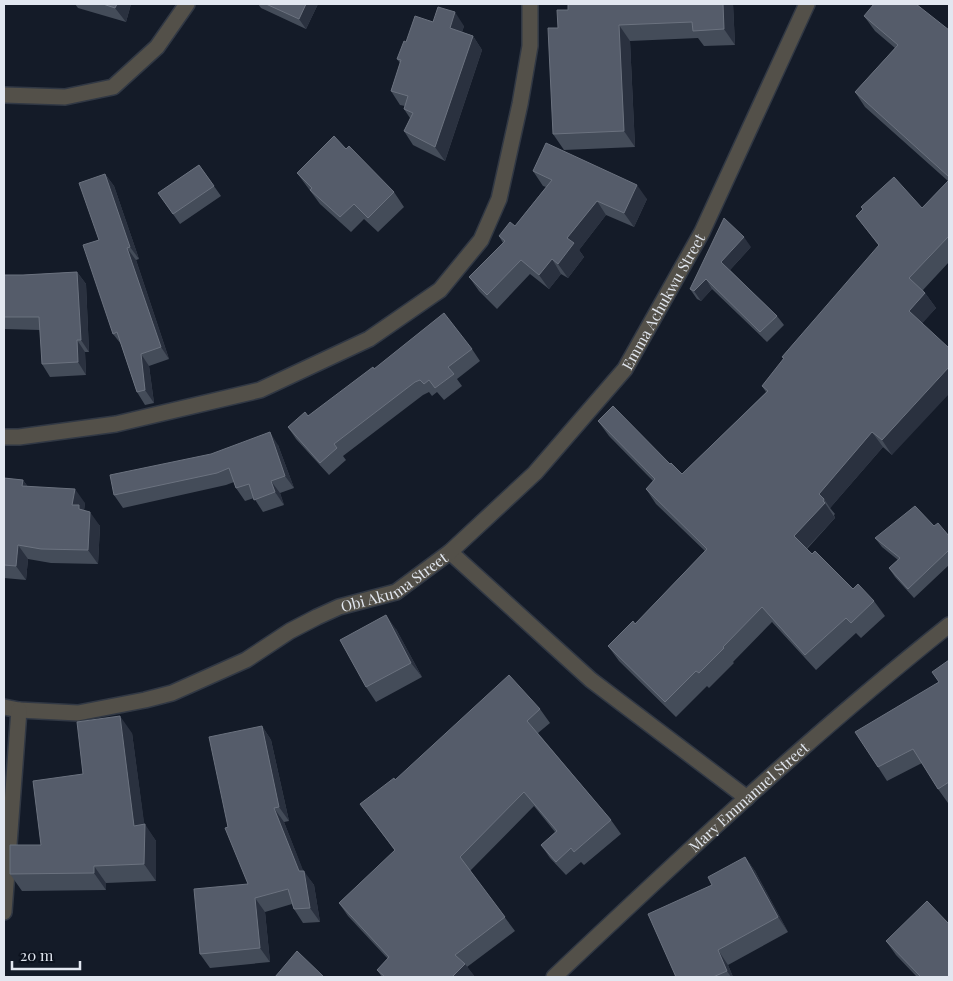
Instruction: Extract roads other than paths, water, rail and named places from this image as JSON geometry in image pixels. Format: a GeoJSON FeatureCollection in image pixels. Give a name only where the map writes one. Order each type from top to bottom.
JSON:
{"type":"FeatureCollection","features":[{"type":"Feature","properties":{"kind":"street"},"geometry":{"type":"LineString","coordinates":[[4,95],[65,97],[112,87],[156,47],[187,4]]}},
{"type":"Feature","properties":{"kind":"street"},"geometry":{"type":"LineString","coordinates":[[4,437],[20,437],[116,424],[260,390],[369,339],[440,290],[482,240],[499,199],[520,104],[530,46],[530,4]]}},
{"type":"Feature","properties":{"kind":"street","name":"Emma Achukwu Street"},"geometry":{"type":"LineString","coordinates":[[450,552],[535,473],[625,369],[702,232],[807,4]]}},
{"type":"Feature","properties":{"kind":"street","name":"Obi Akuma Street"},"geometry":{"type":"LineString","coordinates":[[4,707],[19,710],[78,713],[172,693],[246,660],[290,631],[339,607],[396,592],[450,552],[591,680],[747,798]]}},
{"type":"Feature","properties":{"kind":"street","name":"Mary Emmanuel Street"},"geometry":{"type":"LineString","coordinates":[[554,977],[699,840],[885,676],[949,625]]}},
{"type":"Feature","properties":{"kind":"street"},"geometry":{"type":"LineString","coordinates":[[4,912],[19,710]]}}]}
